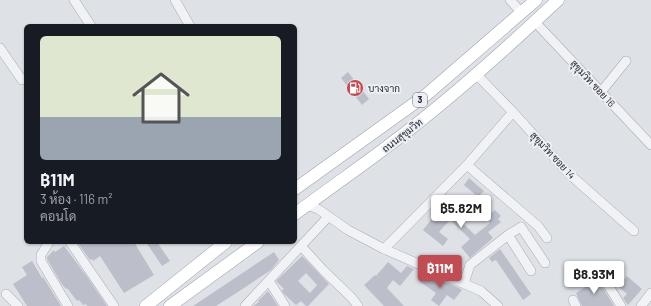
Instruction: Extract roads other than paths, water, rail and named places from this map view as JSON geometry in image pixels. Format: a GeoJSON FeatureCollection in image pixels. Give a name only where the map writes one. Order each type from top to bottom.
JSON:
{"type":"FeatureCollection","features":[{"type":"Feature","properties":{"kind":"main road","name":"ถนนสุขุมวิท"},"geometry":{"type":"LineString","coordinates":[[297,189],[415,104],[536,0]]}},
{"type":"Feature","properties":{"kind":"main road","name":"ถนนสุขุมวิท"},"geometry":{"type":"LineString","coordinates":[[297,212],[406,133],[476,74],[558,0]]}},
{"type":"Feature","properties":{"kind":"main road"},"geometry":{"type":"LineString","coordinates":[[297,198],[307,205]]}},
{"type":"Feature","properties":{"kind":"main road"},"geometry":{"type":"LineString","coordinates":[[146,306],[224,244]]}},
{"type":"Feature","properties":{"kind":"main road"},"geometry":{"type":"LineString","coordinates":[[170,306],[255,244]]}},
{"type":"Feature","properties":{"kind":"street"},"geometry":{"type":"LineString","coordinates":[[74,0],[90,24]]}},
{"type":"Feature","properties":{"kind":"street"},"geometry":{"type":"LineString","coordinates":[[175,0],[189,24]]}},
{"type":"Feature","properties":{"kind":"street"},"geometry":{"type":"LineString","coordinates":[[510,0],[522,13]]}},
{"type":"Feature","properties":{"kind":"street","name":"สุขุมวิท ซอย 16"},"geometry":{"type":"LineString","coordinates":[[535,22],[651,144]]}},
{"type":"Feature","properties":{"kind":"street"},"geometry":{"type":"LineString","coordinates":[[0,48],[22,80]]}},
{"type":"Feature","properties":{"kind":"street"},"geometry":{"type":"LineString","coordinates":[[601,92],[626,61]]}},
{"type":"Feature","properties":{"kind":"street","name":"สุขุมวิท ซอย 14"},"geometry":{"type":"LineString","coordinates":[[476,74],[513,112],[568,173],[634,231]]}},
{"type":"Feature","properties":{"kind":"street"},"geometry":{"type":"LineString","coordinates":[[384,249],[467,165],[513,112]]}},
{"type":"Feature","properties":{"kind":"street"},"geometry":{"type":"LineString","coordinates":[[467,165],[538,226],[547,238]]}},
{"type":"Feature","properties":{"kind":"street"},"geometry":{"type":"LineString","coordinates":[[307,205],[318,209],[348,230],[384,249],[464,283],[481,292],[498,306]]}},
{"type":"Feature","properties":{"kind":"street"},"geometry":{"type":"LineString","coordinates":[[245,306],[328,217]]}},
{"type":"Feature","properties":{"kind":"street"},"geometry":{"type":"LineString","coordinates":[[464,283],[470,265],[508,235],[521,227],[545,263]]}},
{"type":"Feature","properties":{"kind":"street"},"geometry":{"type":"LineString","coordinates":[[508,235],[531,271]]}},
{"type":"Feature","properties":{"kind":"street"},"geometry":{"type":"LineString","coordinates":[[48,244],[41,255],[41,261],[68,306]]}},
{"type":"Feature","properties":{"kind":"street"},"geometry":{"type":"LineString","coordinates":[[71,244],[114,306]]}},
{"type":"Feature","properties":{"kind":"street"},"geometry":{"type":"LineString","coordinates":[[301,246],[358,306]]}},
{"type":"Feature","properties":{"kind":"street"},"geometry":{"type":"LineString","coordinates":[[269,281],[285,306]]}},
{"type":"Feature","properties":{"kind":"street"},"geometry":{"type":"LineString","coordinates":[[608,285],[621,306]]}},
{"type":"Feature","properties":{"kind":"street"},"geometry":{"type":"LineString","coordinates":[[641,306],[651,293]]}},
{"type":"Feature","properties":{"kind":"street"},"geometry":{"type":"LineString","coordinates":[[3,294],[9,306]]}},
{"type":"Feature","properties":{"kind":"street"},"geometry":{"type":"LineString","coordinates":[[3,294],[18,306]]}},
{"type":"Feature","properties":{"kind":"place","name":"บางจาก"},"geometry":{"type":"Point","coordinates":[355,88]}}]}
